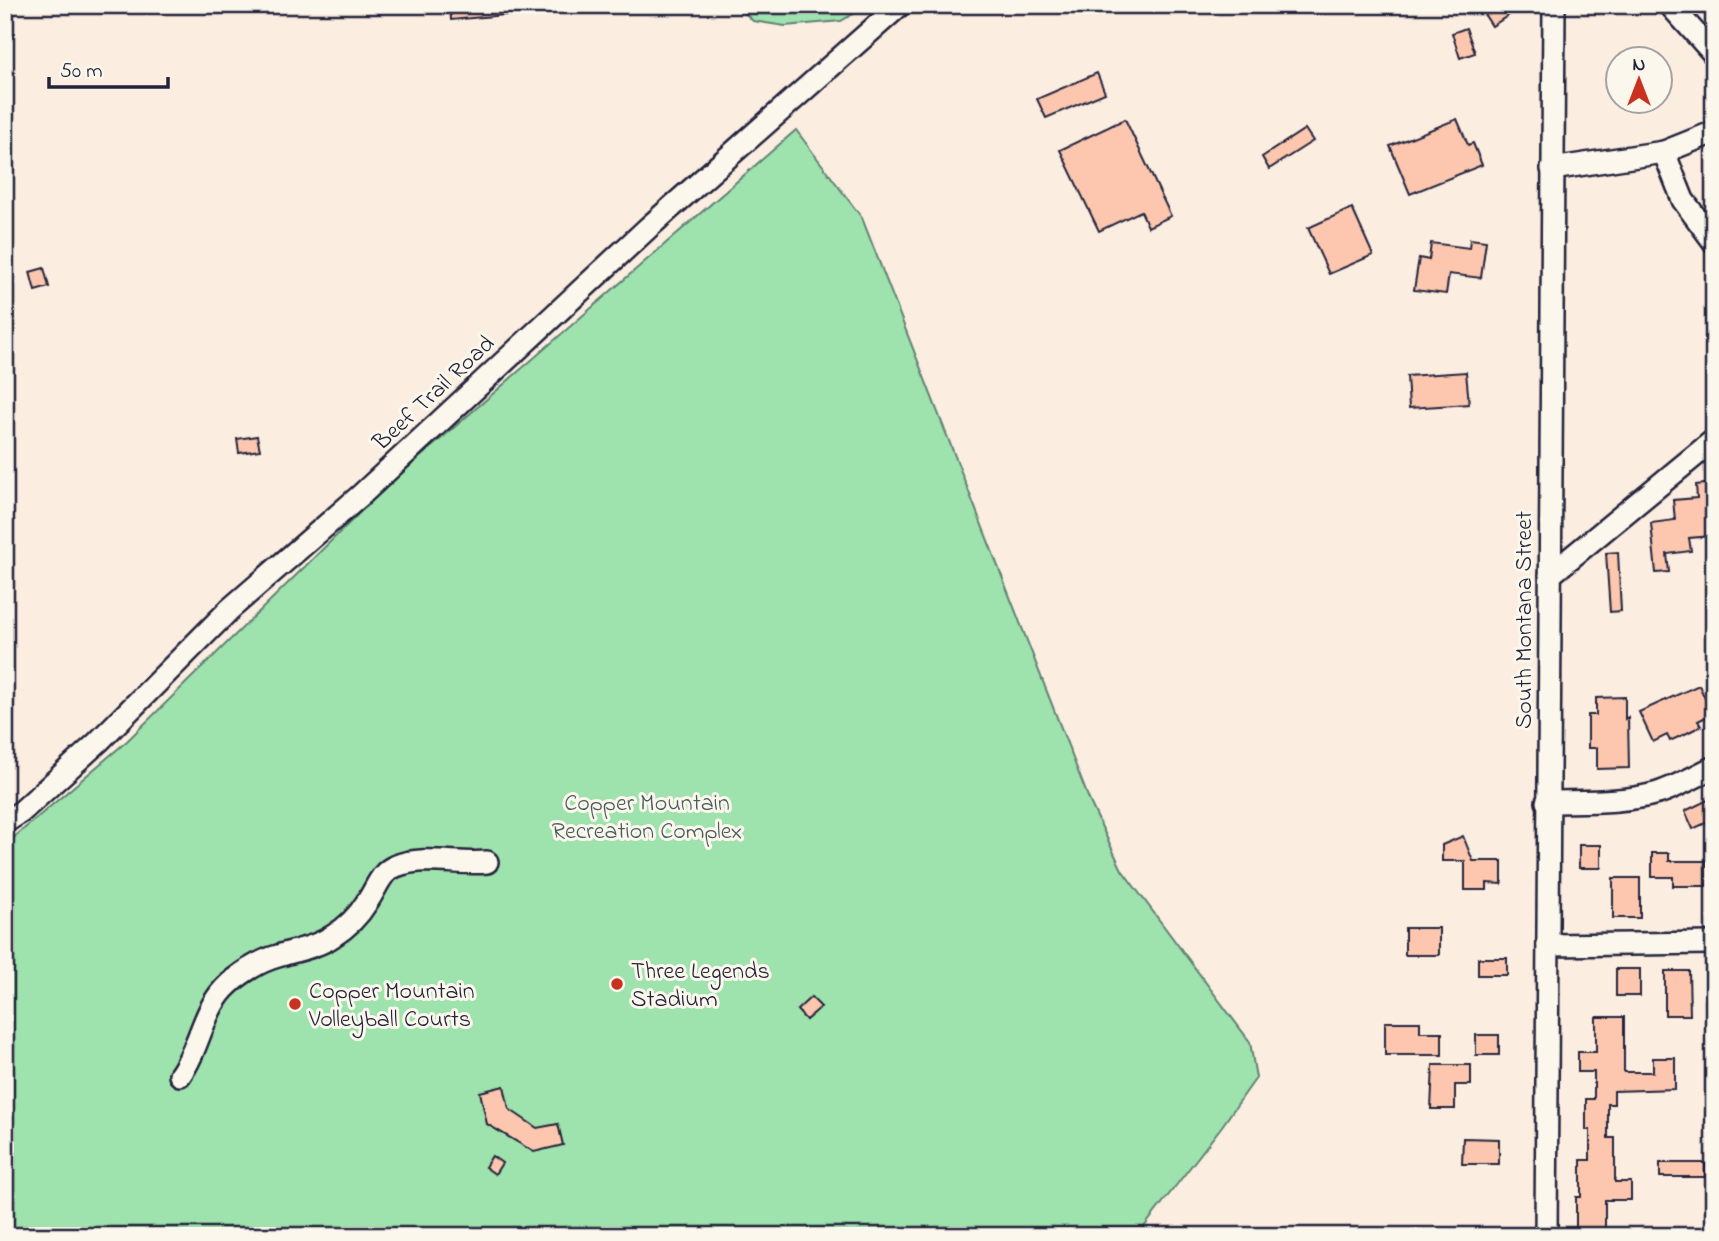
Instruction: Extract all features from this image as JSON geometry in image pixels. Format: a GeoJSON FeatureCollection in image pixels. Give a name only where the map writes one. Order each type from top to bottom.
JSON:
{"type":"FeatureCollection","features":[{"type":"Feature","properties":{"kind":"street","name":"Beef Trail Road"},"geometry":{"type":"LineString","coordinates":[[5,822],[21,813],[98,742],[230,609],[361,495],[663,214],[900,5]]}},
{"type":"Feature","properties":{"kind":"street","name":"South Montana Street"},"geometry":{"type":"LineString","coordinates":[[1546,1236],[1554,5]]}},
{"type":"Feature","properties":{"kind":"street"},"geometry":{"type":"LineString","coordinates":[[1670,5],[1714,54]]}},
{"type":"Feature","properties":{"kind":"street"},"geometry":{"type":"LineString","coordinates":[[1552,169],[1664,152],[1714,132]]}},
{"type":"Feature","properties":{"kind":"street"},"geometry":{"type":"LineString","coordinates":[[1664,152],[1683,200],[1714,242]]}},
{"type":"Feature","properties":{"kind":"street"},"geometry":{"type":"LineString","coordinates":[[1550,575],[1714,440]]}},
{"type":"Feature","properties":{"kind":"street"},"geometry":{"type":"LineString","coordinates":[[1547,802],[1637,797],[1660,792],[1714,767]]}},
{"type":"Feature","properties":{"kind":"street"},"geometry":{"type":"LineString","coordinates":[[180,1074],[188,1065],[212,1005],[224,988],[246,971],[274,956],[308,948],[332,937],[366,903],[384,872],[410,862],[487,862]]}},
{"type":"Feature","properties":{"kind":"street"},"geometry":{"type":"LineString","coordinates":[[1548,944],[1714,943]]}},
{"type":"Feature","properties":{"kind":"green space"},"geometry":{"type":"Polygon","coordinates":[[[737,5],[868,5],[841,21],[785,26],[753,21],[737,5]]]}},
{"type":"Feature","properties":{"kind":"green space","name":"Copper Mountain Recreation Complex"},"geometry":{"type":"Polygon","coordinates":[[[796,130],[862,218],[1090,802],[1122,870],[1250,1042],[1256,1078],[1222,1126],[1137,1236],[5,1236],[5,845],[127,741],[388,485],[796,130]]]}},
{"type":"Feature","properties":{"kind":"building"},"geometry":{"type":"Polygon","coordinates":[[[450,5],[515,5],[515,14],[451,20],[450,5]]]}},
{"type":"Feature","properties":{"kind":"building"},"geometry":{"type":"Polygon","coordinates":[[[1478,5],[1524,5],[1492,26],[1478,5]]]}},
{"type":"Feature","properties":{"kind":"building"},"geometry":{"type":"Polygon","coordinates":[[[1466,28],[1475,53],[1460,58],[1452,33],[1466,28]]]}},
{"type":"Feature","properties":{"kind":"building"},"geometry":{"type":"Polygon","coordinates":[[[1097,73],[1105,93],[1046,118],[1037,99],[1097,73]]]}},
{"type":"Feature","properties":{"kind":"building"},"geometry":{"type":"Polygon","coordinates":[[[1125,119],[1171,216],[1148,227],[1141,211],[1099,231],[1060,150],[1125,119]]]}},
{"type":"Feature","properties":{"kind":"building"},"geometry":{"type":"Polygon","coordinates":[[[1457,119],[1468,145],[1473,143],[1482,165],[1410,194],[1390,146],[1457,119]]]}},
{"type":"Feature","properties":{"kind":"building"},"geometry":{"type":"Polygon","coordinates":[[[1305,129],[1313,141],[1269,169],[1262,157],[1305,129]]]}},
{"type":"Feature","properties":{"kind":"building"},"geometry":{"type":"Polygon","coordinates":[[[1352,208],[1373,255],[1329,274],[1308,228],[1352,208]]]}},
{"type":"Feature","properties":{"kind":"building"},"geometry":{"type":"Polygon","coordinates":[[[1470,239],[1486,241],[1481,278],[1449,274],[1446,294],[1414,290],[1419,258],[1429,260],[1431,243],[1469,248],[1470,239]]]}},
{"type":"Feature","properties":{"kind":"building"},"geometry":{"type":"Polygon","coordinates":[[[44,268],[49,287],[35,291],[30,272],[44,268]]]}},
{"type":"Feature","properties":{"kind":"building"},"geometry":{"type":"Polygon","coordinates":[[[1466,372],[1469,404],[1409,408],[1407,376],[1466,372]]]}},
{"type":"Feature","properties":{"kind":"building"},"geometry":{"type":"Polygon","coordinates":[[[257,436],[260,450],[239,453],[237,439],[257,436]]]}},
{"type":"Feature","properties":{"kind":"building"},"geometry":{"type":"Polygon","coordinates":[[[1713,483],[1714,497],[1709,497],[1712,536],[1689,538],[1691,551],[1667,554],[1669,572],[1656,573],[1651,523],[1675,520],[1673,500],[1697,498],[1696,485],[1713,483]]]}},
{"type":"Feature","properties":{"kind":"building"},"geometry":{"type":"Polygon","coordinates":[[[1618,552],[1621,611],[1610,612],[1606,553],[1618,552]]]}},
{"type":"Feature","properties":{"kind":"building"},"geometry":{"type":"Polygon","coordinates":[[[1699,685],[1712,714],[1698,721],[1701,726],[1687,733],[1670,741],[1667,735],[1653,742],[1639,712],[1699,685]]]}},
{"type":"Feature","properties":{"kind":"building"},"geometry":{"type":"Polygon","coordinates":[[[1625,697],[1629,768],[1597,769],[1597,748],[1588,748],[1588,715],[1596,715],[1596,698],[1625,697]]]}},
{"type":"Feature","properties":{"kind":"building"},"geometry":{"type":"Polygon","coordinates":[[[1714,797],[1714,819],[1693,829],[1685,811],[1714,797]]]}},
{"type":"Feature","properties":{"kind":"building"},"geometry":{"type":"Polygon","coordinates":[[[1463,836],[1473,861],[1502,861],[1502,884],[1487,883],[1487,890],[1465,890],[1465,861],[1442,861],[1442,845],[1463,836]]]}},
{"type":"Feature","properties":{"kind":"building"},"geometry":{"type":"Polygon","coordinates":[[[1579,845],[1601,845],[1601,868],[1579,868],[1579,845]]]}},
{"type":"Feature","properties":{"kind":"building"},"geometry":{"type":"Polygon","coordinates":[[[1652,853],[1669,853],[1669,861],[1706,861],[1706,886],[1673,886],[1673,877],[1652,877],[1652,853]]]}},
{"type":"Feature","properties":{"kind":"building"},"geometry":{"type":"Polygon","coordinates":[[[1613,878],[1640,878],[1640,918],[1613,918],[1613,878]]]}},
{"type":"Feature","properties":{"kind":"building"},"geometry":{"type":"Polygon","coordinates":[[[1405,928],[1439,928],[1439,955],[1405,955],[1405,928]]]}},
{"type":"Feature","properties":{"kind":"building"},"geometry":{"type":"Polygon","coordinates":[[[1478,958],[1507,958],[1507,975],[1478,975],[1478,958]]]}},
{"type":"Feature","properties":{"kind":"building"},"geometry":{"type":"Polygon","coordinates":[[[1616,969],[1640,969],[1640,996],[1616,996],[1616,969]]]}},
{"type":"Feature","properties":{"kind":"building"},"geometry":{"type":"Polygon","coordinates":[[[1665,971],[1689,971],[1690,1015],[1665,1015],[1665,971]]]}},
{"type":"Feature","properties":{"kind":"building"},"geometry":{"type":"Polygon","coordinates":[[[811,997],[821,1007],[806,1020],[797,1010],[811,997]]]}},
{"type":"Feature","properties":{"kind":"building"},"geometry":{"type":"Polygon","coordinates":[[[1596,1017],[1624,1017],[1624,1072],[1653,1072],[1653,1058],[1675,1058],[1675,1089],[1614,1091],[1614,1104],[1608,1104],[1608,1138],[1615,1138],[1615,1182],[1631,1182],[1631,1200],[1605,1200],[1605,1236],[1576,1236],[1576,1197],[1581,1197],[1581,1160],[1590,1160],[1586,1099],[1594,1099],[1594,1072],[1578,1072],[1578,1052],[1596,1052],[1596,1017]]]}},
{"type":"Feature","properties":{"kind":"building"},"geometry":{"type":"Polygon","coordinates":[[[1385,1022],[1420,1022],[1420,1032],[1442,1032],[1442,1055],[1385,1055],[1385,1022]]]}},
{"type":"Feature","properties":{"kind":"building"},"geometry":{"type":"Polygon","coordinates":[[[1476,1035],[1499,1035],[1499,1055],[1476,1055],[1476,1035]]]}},
{"type":"Feature","properties":{"kind":"building"},"geometry":{"type":"Polygon","coordinates":[[[1433,1065],[1471,1065],[1471,1085],[1455,1085],[1455,1109],[1431,1109],[1433,1065]]]}},
{"type":"Feature","properties":{"kind":"building"},"geometry":{"type":"Polygon","coordinates":[[[504,1086],[509,1109],[537,1128],[558,1124],[563,1145],[534,1152],[487,1124],[480,1092],[504,1086]]]}},
{"type":"Feature","properties":{"kind":"building"},"geometry":{"type":"Polygon","coordinates":[[[1463,1138],[1499,1139],[1499,1164],[1462,1164],[1463,1138]]]}},
{"type":"Feature","properties":{"kind":"building"},"geometry":{"type":"Polygon","coordinates":[[[492,1156],[502,1163],[495,1174],[485,1167],[492,1156]]]}},
{"type":"Feature","properties":{"kind":"building"},"geometry":{"type":"Polygon","coordinates":[[[1660,1163],[1705,1163],[1705,1177],[1660,1177],[1660,1163]]]}},
{"type":"Feature","properties":{"kind":"place","name":"Three Legends Stadium"},"geometry":{"type":"Point","coordinates":[617,984]}},
{"type":"Feature","properties":{"kind":"place","name":"Copper Mountain Volleyball Courts"},"geometry":{"type":"Point","coordinates":[295,1004]}}]}
